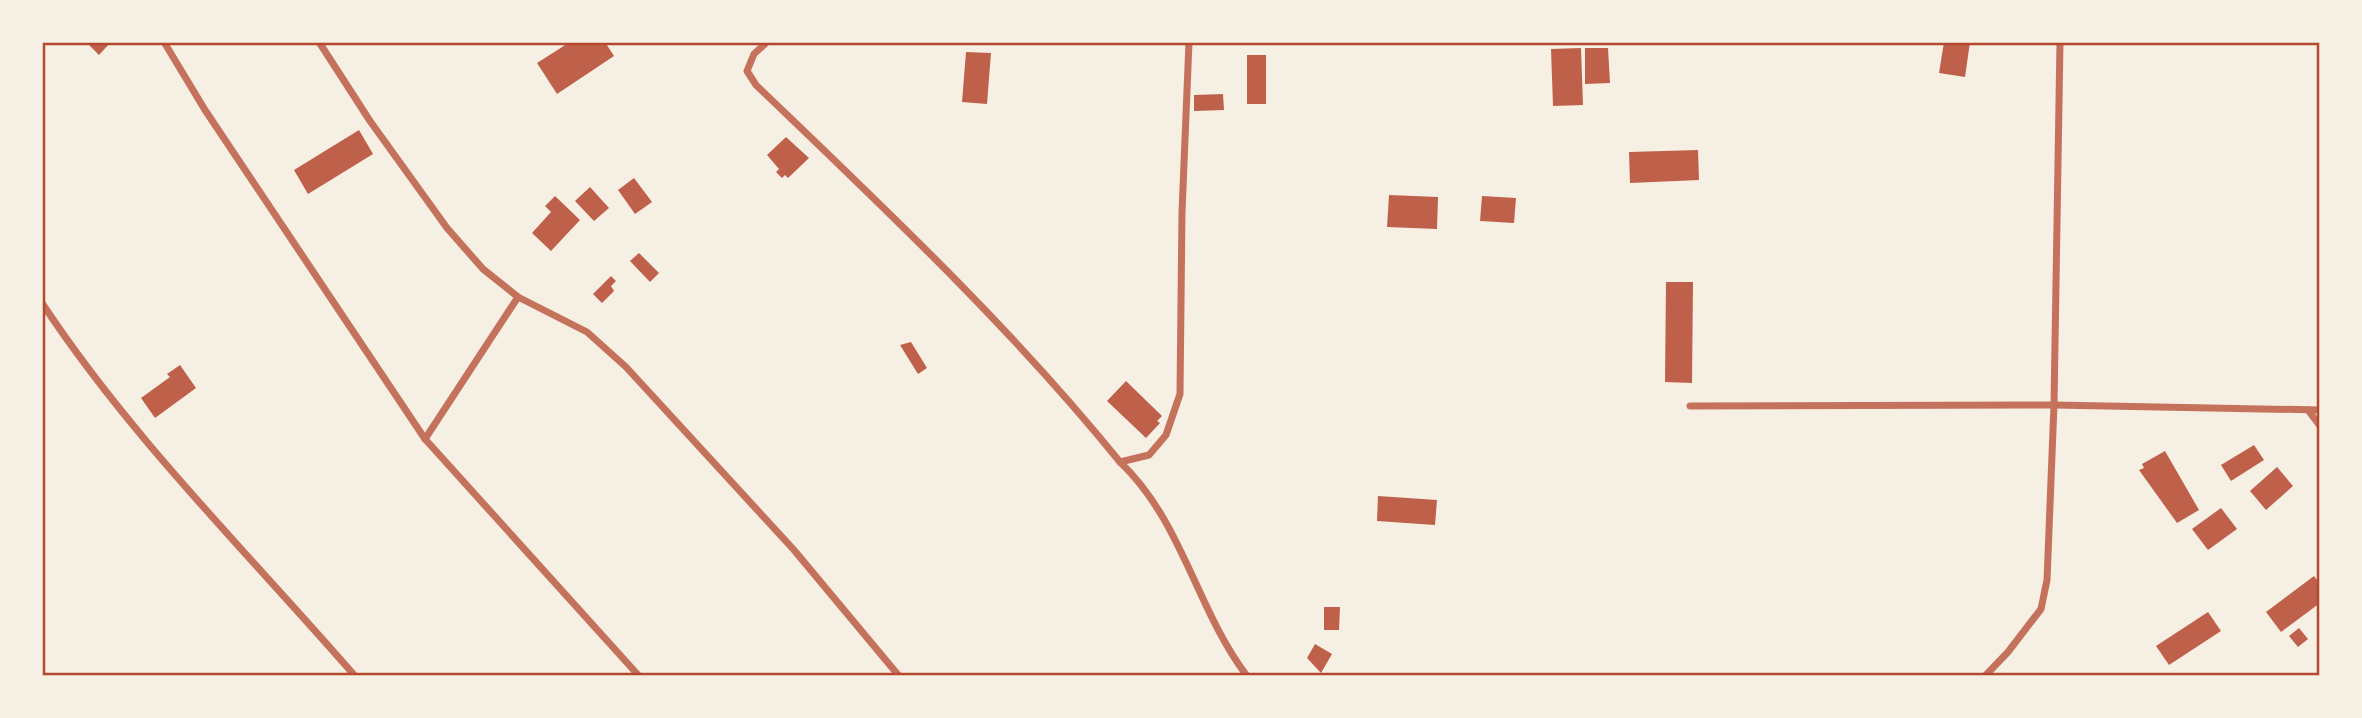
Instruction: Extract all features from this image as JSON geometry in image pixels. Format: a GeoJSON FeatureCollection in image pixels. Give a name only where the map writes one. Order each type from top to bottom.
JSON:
{"type":"FeatureCollection","features":[{"type":"Feature","properties":{"kind":"street"},"geometry":{"type":"LineString","coordinates":[[164,42],[205,110],[425,439],[639,676]]}},
{"type":"Feature","properties":{"kind":"street"},"geometry":{"type":"LineString","coordinates":[[319,42],[370,121],[447,228],[483,269],[518,297],[587,332],[626,367],[794,550],[899,676]]}},
{"type":"Feature","properties":{"kind":"street"},"geometry":{"type":"LineString","coordinates":[[767,42],[754,54],[747,71],[756,85],[951,274],[1087,421],[1120,462],[1146,486],[1188,563],[1217,628],[1247,676]]}},
{"type":"Feature","properties":{"kind":"street"},"geometry":{"type":"LineString","coordinates":[[1120,462],[1149,455],[1166,435],[1180,394],[1182,212],[1189,42]]}},
{"type":"Feature","properties":{"kind":"street"},"geometry":{"type":"LineString","coordinates":[[1985,676],[2008,652],[2041,609],[2047,580],[2054,405],[2060,42]]}},
{"type":"Feature","properties":{"kind":"street"},"geometry":{"type":"LineString","coordinates":[[425,439],[518,297]]}},
{"type":"Feature","properties":{"kind":"street"},"geometry":{"type":"LineString","coordinates":[[42,303],[80,360],[129,419],[355,676]]}},
{"type":"Feature","properties":{"kind":"street"},"geometry":{"type":"LineString","coordinates":[[1690,406],[2054,405],[2320,410]]}},
{"type":"Feature","properties":{"kind":"street"},"geometry":{"type":"LineString","coordinates":[[2308,410],[2320,426]]}},
{"type":"Feature","properties":{"kind":"building"},"geometry":{"type":"Polygon","coordinates":[[[86,42],[111,42],[99,55],[86,42]]]}},
{"type":"Feature","properties":{"kind":"building"},"geometry":{"type":"Polygon","coordinates":[[[570,42],[605,42],[614,56],[557,94],[537,63],[570,42]]]}},
{"type":"Feature","properties":{"kind":"building"},"geometry":{"type":"Polygon","coordinates":[[[1944,42],[1970,42],[1965,77],[1939,73],[1944,42]]]}},
{"type":"Feature","properties":{"kind":"building"},"geometry":{"type":"Polygon","coordinates":[[[1581,48],[1583,105],[1553,106],[1551,49],[1581,48]]]}},
{"type":"Feature","properties":{"kind":"building"},"geometry":{"type":"Polygon","coordinates":[[[1585,48],[1608,48],[1610,83],[1585,84],[1585,48]]]}},
{"type":"Feature","properties":{"kind":"building"},"geometry":{"type":"Polygon","coordinates":[[[966,52],[991,53],[987,104],[962,102],[966,52]]]}},
{"type":"Feature","properties":{"kind":"building"},"geometry":{"type":"Polygon","coordinates":[[[1247,55],[1266,55],[1266,104],[1247,104],[1247,55]]]}},
{"type":"Feature","properties":{"kind":"building"},"geometry":{"type":"Polygon","coordinates":[[[1223,94],[1224,110],[1194,111],[1194,95],[1223,94]]]}},
{"type":"Feature","properties":{"kind":"building"},"geometry":{"type":"Polygon","coordinates":[[[359,130],[373,154],[308,194],[294,170],[359,130]]]}},
{"type":"Feature","properties":{"kind":"building"},"geometry":{"type":"Polygon","coordinates":[[[786,137],[809,158],[788,178],[785,175],[782,178],[776,172],[779,169],[767,155],[786,137]]]}},
{"type":"Feature","properties":{"kind":"building"},"geometry":{"type":"Polygon","coordinates":[[[1698,150],[1699,180],[1630,183],[1629,152],[1698,150]]]}},
{"type":"Feature","properties":{"kind":"building"},"geometry":{"type":"Polygon","coordinates":[[[634,178],[652,202],[635,214],[618,190],[634,178]]]}},
{"type":"Feature","properties":{"kind":"building"},"geometry":{"type":"Polygon","coordinates":[[[590,187],[609,208],[594,221],[575,201],[590,187]]]}},
{"type":"Feature","properties":{"kind":"building"},"geometry":{"type":"Polygon","coordinates":[[[1389,195],[1438,197],[1437,229],[1387,227],[1389,195]]]}},
{"type":"Feature","properties":{"kind":"building"},"geometry":{"type":"Polygon","coordinates":[[[555,196],[580,220],[551,251],[532,233],[551,212],[545,206],[555,196]]]}},
{"type":"Feature","properties":{"kind":"building"},"geometry":{"type":"Polygon","coordinates":[[[1482,196],[1516,198],[1514,223],[1480,221],[1482,196]]]}},
{"type":"Feature","properties":{"kind":"building"},"geometry":{"type":"Polygon","coordinates":[[[639,253],[659,273],[650,282],[630,261],[639,253]]]}},
{"type":"Feature","properties":{"kind":"building"},"geometry":{"type":"Polygon","coordinates":[[[611,276],[616,281],[611,286],[614,291],[602,303],[593,294],[611,276]]]}},
{"type":"Feature","properties":{"kind":"building"},"geometry":{"type":"Polygon","coordinates":[[[1666,282],[1693,282],[1692,383],[1665,382],[1666,282]]]}},
{"type":"Feature","properties":{"kind":"building"},"geometry":{"type":"Polygon","coordinates":[[[911,342],[927,368],[918,374],[900,345],[911,342]]]}},
{"type":"Feature","properties":{"kind":"building"},"geometry":{"type":"Polygon","coordinates":[[[180,365],[196,388],[155,418],[141,398],[170,377],[167,374],[180,365]]]}},
{"type":"Feature","properties":{"kind":"building"},"geometry":{"type":"Polygon","coordinates":[[[1126,381],[1162,416],[1157,421],[1160,423],[1146,438],[1107,401],[1126,381]]]}},
{"type":"Feature","properties":{"kind":"building"},"geometry":{"type":"Polygon","coordinates":[[[2254,445],[2264,460],[2231,481],[2221,465],[2254,445]]]}},
{"type":"Feature","properties":{"kind":"building"},"geometry":{"type":"Polygon","coordinates":[[[2165,451],[2199,510],[2177,523],[2139,470],[2144,468],[2142,464],[2165,451]]]}},
{"type":"Feature","properties":{"kind":"building"},"geometry":{"type":"Polygon","coordinates":[[[2277,467],[2293,486],[2266,510],[2250,491],[2277,467]]]}},
{"type":"Feature","properties":{"kind":"building"},"geometry":{"type":"Polygon","coordinates":[[[1378,496],[1437,500],[1435,525],[1377,521],[1378,496]]]}},
{"type":"Feature","properties":{"kind":"building"},"geometry":{"type":"Polygon","coordinates":[[[2221,508],[2237,529],[2208,550],[2192,529],[2221,508]]]}},
{"type":"Feature","properties":{"kind":"building"},"geometry":{"type":"Polygon","coordinates":[[[2314,576],[2320,584],[2320,603],[2281,632],[2266,612],[2314,576]]]}},
{"type":"Feature","properties":{"kind":"building"},"geometry":{"type":"Polygon","coordinates":[[[1324,607],[1340,607],[1339,630],[1324,630],[1324,607]]]}},
{"type":"Feature","properties":{"kind":"building"},"geometry":{"type":"Polygon","coordinates":[[[2208,612],[2221,631],[2169,665],[2156,646],[2208,612]]]}},
{"type":"Feature","properties":{"kind":"building"},"geometry":{"type":"Polygon","coordinates":[[[2299,628],[2308,639],[2298,647],[2289,636],[2299,628]]]}},
{"type":"Feature","properties":{"kind":"building"},"geometry":{"type":"Polygon","coordinates":[[[1315,644],[1332,654],[1321,673],[1307,658],[1315,644]]]}}]}
